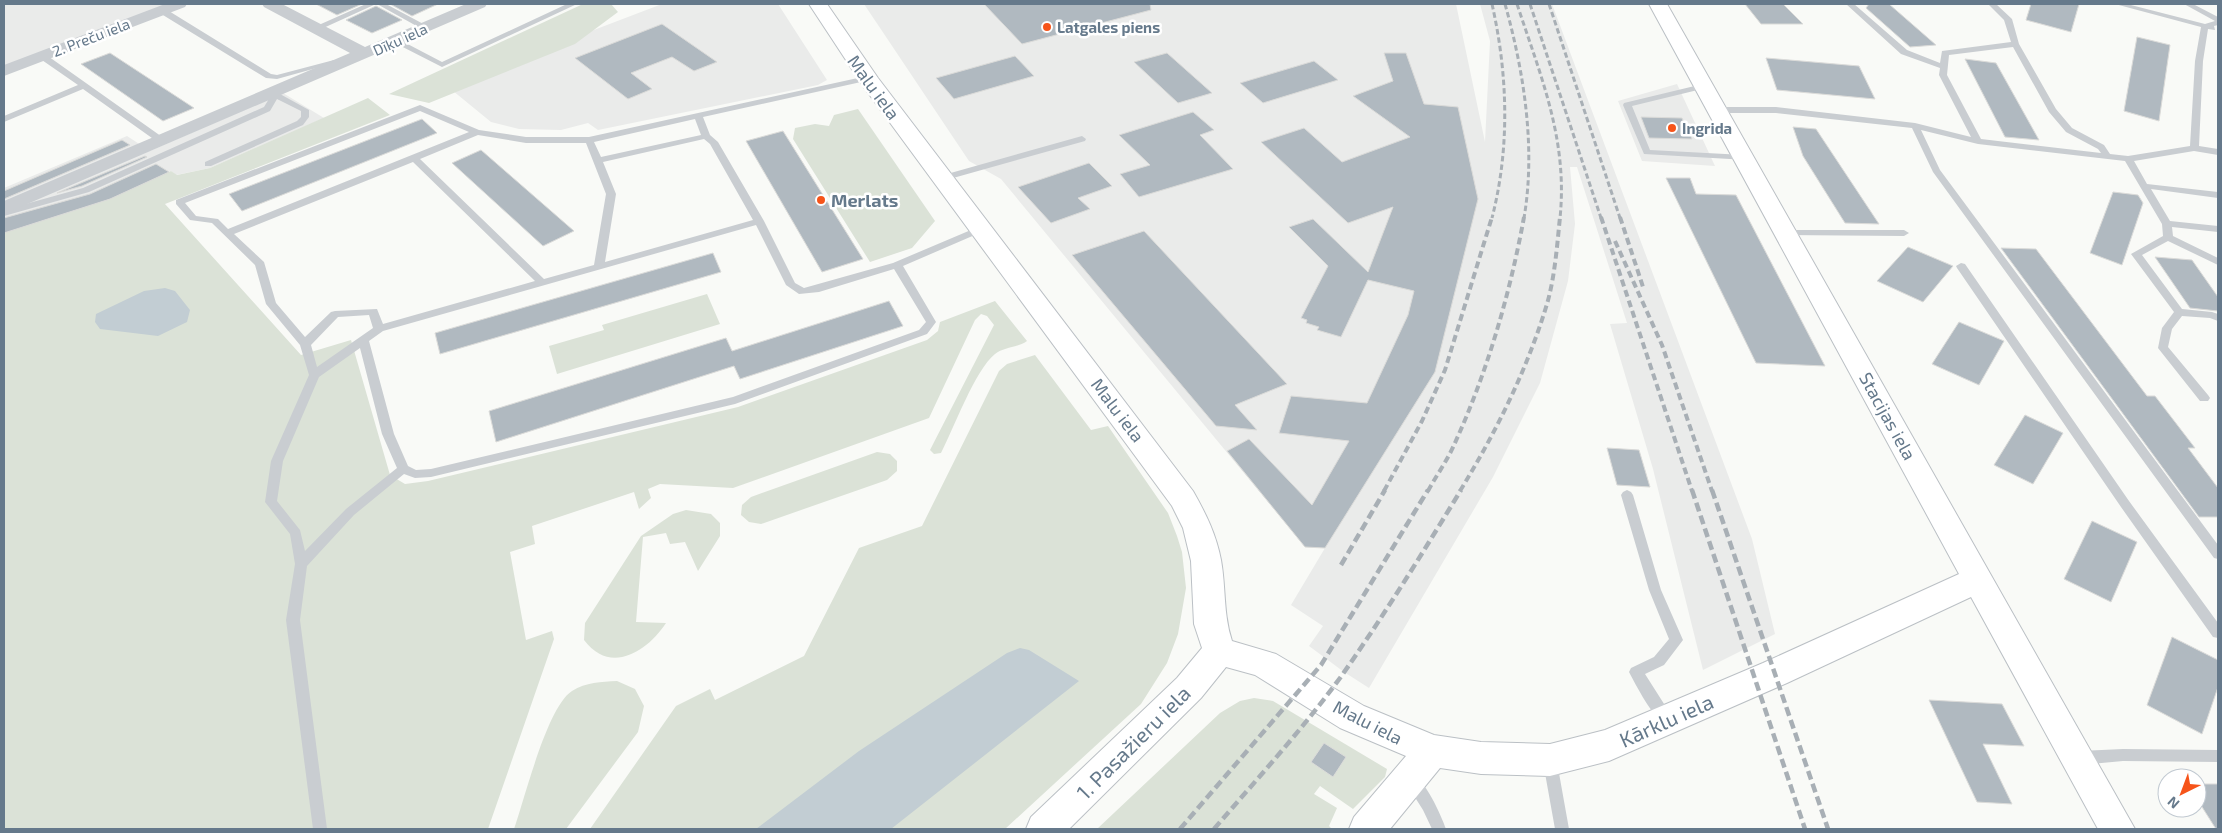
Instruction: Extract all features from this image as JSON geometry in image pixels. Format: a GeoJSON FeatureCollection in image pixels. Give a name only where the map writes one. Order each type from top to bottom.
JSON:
{"type":"FeatureCollection","features":[{"type":"Feature","properties":{"kind":"street","name":"2. Preču iela"},"geometry":{"type":"LineString","coordinates":[[4,70],[179,4]]}},
{"type":"Feature","properties":{"kind":"street","name":"Dīķu iela"},"geometry":{"type":"LineString","coordinates":[[270,4],[365,54],[479,4]]}},
{"type":"Feature","properties":{"kind":"street","name":"Malu iela"},"geometry":{"type":"LineString","coordinates":[[818,4],[867,78],[1183,499],[1198,528],[1206,561],[1210,624],[1219,651],[1264,664],[1352,717],[1432,751]]}},
{"type":"Feature","properties":{"kind":"street","name":"Stacijas iela"},"geometry":{"type":"LineString","coordinates":[[1658,4],[1979,579],[2116,829]]}},
{"type":"Feature","properties":{"kind":"street"},"geometry":{"type":"LineString","coordinates":[[4,208],[365,54]]}},
{"type":"Feature","properties":{"kind":"street","name":"Kārklu iela"},"geometry":{"type":"LineString","coordinates":[[1432,751],[1480,758],[1550,760],[1609,745],[1775,673],[1979,579]]}},
{"type":"Feature","properties":{"kind":"street","name":"1. Pasažieru iela"},"geometry":{"type":"LineString","coordinates":[[1044,829],[1189,688],[1219,651]]}},
{"type":"Feature","properties":{"kind":"street"},"geometry":{"type":"LineString","coordinates":[[1367,829],[1432,751]]}},
{"type":"Feature","properties":{"kind":"lane"},"geometry":{"type":"LineString","coordinates":[[316,28],[372,4]]}},
{"type":"Feature","properties":{"kind":"lane"},"geometry":{"type":"LineString","coordinates":[[381,4],[426,27]]}},
{"type":"Feature","properties":{"kind":"lane"},"geometry":{"type":"LineString","coordinates":[[395,41],[442,65],[573,4]]}},
{"type":"Feature","properties":{"kind":"lane"},"geometry":{"type":"LineString","coordinates":[[1850,4],[1904,52],[1944,67]]}},
{"type":"Feature","properties":{"kind":"lane"},"geometry":{"type":"LineString","coordinates":[[1992,4],[2008,19],[2015,44],[2052,110],[2069,130],[2101,147],[2107,156]]}},
{"type":"Feature","properties":{"kind":"lane"},"geometry":{"type":"LineString","coordinates":[[2119,4],[2218,30]]}},
{"type":"Feature","properties":{"kind":"lane"},"geometry":{"type":"LineString","coordinates":[[2188,4],[2218,21]]}},
{"type":"Feature","properties":{"kind":"lane"},"geometry":{"type":"LineString","coordinates":[[161,10],[269,76],[277,77],[365,54]]}},
{"type":"Feature","properties":{"kind":"lane"},"geometry":{"type":"LineString","coordinates":[[2205,26],[2218,21]]}},
{"type":"Feature","properties":{"kind":"lane"},"geometry":{"type":"LineString","coordinates":[[2194,148],[2199,61],[2205,26]]}},
{"type":"Feature","properties":{"kind":"lane"},"geometry":{"type":"LineString","coordinates":[[1978,141],[1943,74],[1945,53],[2015,44]]}},
{"type":"Feature","properties":{"kind":"lane"},"geometry":{"type":"LineString","coordinates":[[42,56],[162,141]]}},
{"type":"Feature","properties":{"kind":"lane"},"geometry":{"type":"LineString","coordinates":[[314,375],[305,344],[271,304],[260,264],[215,221],[193,218],[179,202],[420,108],[478,132],[526,140],[589,140],[867,78]]}},
{"type":"Feature","properties":{"kind":"lane"},"geometry":{"type":"LineString","coordinates":[[4,118],[84,86]]}},
{"type":"Feature","properties":{"kind":"lane"},"geometry":{"type":"LineString","coordinates":[[1703,86],[1627,105],[1647,152],[1744,158]]}},
{"type":"Feature","properties":{"kind":"lane"},"geometry":{"type":"LineString","coordinates":[[4,213],[86,190],[267,109],[277,93],[305,110],[305,116],[300,123],[208,164]]}},
{"type":"Feature","properties":{"kind":"lane"},"geometry":{"type":"LineString","coordinates":[[1717,110],[1776,110],[1915,126],[1978,141],[2128,159],[2194,148],[2218,152]]}},
{"type":"Feature","properties":{"kind":"lane"},"geometry":{"type":"LineString","coordinates":[[698,116],[706,136],[714,142],[759,221],[791,285],[803,292],[819,290],[897,265],[981,228]]}},
{"type":"Feature","properties":{"kind":"lane"},"geometry":{"type":"LineString","coordinates":[[1915,126],[1936,170],[2218,554]]}},
{"type":"Feature","properties":{"kind":"lane"},"geometry":{"type":"LineString","coordinates":[[228,233],[478,132]]}},
{"type":"Feature","properties":{"kind":"lane"},"geometry":{"type":"LineString","coordinates":[[597,161],[706,136]]}},
{"type":"Feature","properties":{"kind":"lane"},"geometry":{"type":"LineString","coordinates":[[943,178],[1082,139]]}},
{"type":"Feature","properties":{"kind":"lane"},"geometry":{"type":"LineString","coordinates":[[589,140],[611,194],[599,266]]}},
{"type":"Feature","properties":{"kind":"lane"},"geometry":{"type":"LineString","coordinates":[[414,158],[543,282]]}},
{"type":"Feature","properties":{"kind":"lane"},"geometry":{"type":"LineString","coordinates":[[2128,159],[2167,224],[2168,237]]}},
{"type":"Feature","properties":{"kind":"lane"},"geometry":{"type":"LineString","coordinates":[[2145,186],[2218,195]]}},
{"type":"Feature","properties":{"kind":"lane"},"geometry":{"type":"LineString","coordinates":[[320,829],[293,620],[301,564],[296,532],[271,502],[277,461],[314,375],[379,329],[759,221]]}},
{"type":"Feature","properties":{"kind":"lane"},"geometry":{"type":"LineString","coordinates":[[2167,224],[2218,229]]}},
{"type":"Feature","properties":{"kind":"lane"},"geometry":{"type":"LineString","coordinates":[[1786,233],[1904,233]]}},
{"type":"Feature","properties":{"kind":"lane"},"geometry":{"type":"LineString","coordinates":[[2168,237],[2218,262]]}},
{"type":"Feature","properties":{"kind":"lane"},"geometry":{"type":"LineString","coordinates":[[2168,237],[2136,254],[2179,312],[2212,315],[2218,318]]}},
{"type":"Feature","properties":{"kind":"lane"},"geometry":{"type":"LineString","coordinates":[[363,340],[388,434],[403,469],[415,474],[431,473],[735,400],[923,332],[931,322],[897,265]]}},
{"type":"Feature","properties":{"kind":"lane"},"geometry":{"type":"LineString","coordinates":[[1961,266],[2218,633]]}},
{"type":"Feature","properties":{"kind":"lane"},"geometry":{"type":"LineString","coordinates":[[305,344],[335,314],[373,311],[379,329]]}},
{"type":"Feature","properties":{"kind":"lane"},"geometry":{"type":"LineString","coordinates":[[2179,312],[2167,328],[2163,348],[2204,398]]}},
{"type":"Feature","properties":{"kind":"lane"},"geometry":{"type":"LineString","coordinates":[[301,564],[350,512],[403,469]]}},
{"type":"Feature","properties":{"kind":"lane"},"geometry":{"type":"LineString","coordinates":[[1628,495],[1655,590],[1676,640],[1659,661],[1636,672],[1651,698],[1667,720]]}},
{"type":"Feature","properties":{"kind":"lane"},"geometry":{"type":"LineString","coordinates":[[2078,758],[2123,755],[2218,756]]}},
{"type":"Feature","properties":{"kind":"lane"},"geometry":{"type":"LineString","coordinates":[[1550,760],[1562,829]]}},
{"type":"Feature","properties":{"kind":"lane"},"geometry":{"type":"LineString","coordinates":[[1410,779],[1428,805],[1439,829]]}},
{"type":"Feature","properties":{"kind":"shaded area"},"geometry":{"type":"Polygon","coordinates":[[[4,4],[171,4],[4,67],[4,4]]]}},
{"type":"Feature","properties":{"kind":"shaded area"},"geometry":{"type":"Polygon","coordinates":[[[583,4],[611,4],[618,12],[575,44],[429,103],[389,94],[583,4]]]}},
{"type":"Feature","properties":{"kind":"shaded area"},"geometry":{"type":"Polygon","coordinates":[[[662,4],[778,4],[827,80],[818,85],[598,130],[588,123],[561,130],[519,129],[491,122],[447,86],[662,4]]]}},
{"type":"Feature","properties":{"kind":"shaded area"},"geometry":{"type":"Polygon","coordinates":[[[864,4],[1456,4],[1485,142],[1490,41],[1480,4],[1552,4],[1752,539],[1775,634],[1703,670],[1653,469],[1610,324],[1627,323],[1577,167],[1570,167],[1575,224],[1568,281],[1540,383],[1493,477],[1369,688],[1344,672],[1309,646],[1323,626],[1291,605],[1325,548],[1305,547],[1001,179],[969,161],[864,4]]]}},
{"type":"Feature","properties":{"kind":"shaded area"},"geometry":{"type":"Polygon","coordinates":[[[1677,84],[1715,166],[1642,161],[1618,101],[1677,84]]]}},
{"type":"Feature","properties":{"kind":"shaded area"},"geometry":{"type":"Polygon","coordinates":[[[283,93],[324,118],[210,168],[176,175],[171,171],[110,199],[4,233],[4,188],[127,136],[150,151],[283,93]]]}},
{"type":"Feature","properties":{"kind":"shaded area"},"geometry":{"type":"Polygon","coordinates":[[[368,98],[390,115],[165,204],[301,355],[351,340],[390,475],[405,484],[428,481],[738,407],[927,340],[938,331],[940,322],[995,301],[1027,341],[995,354],[987,362],[965,400],[941,453],[934,454],[930,450],[994,325],[987,316],[981,314],[975,320],[929,418],[733,488],[660,484],[648,489],[651,498],[639,509],[634,492],[532,526],[535,544],[510,552],[526,640],[552,631],[554,639],[488,829],[4,829],[4,233],[110,199],[171,171],[177,175],[210,168],[368,98]]]}},
{"type":"Feature","properties":{"kind":"shaded area"},"geometry":{"type":"Polygon","coordinates":[[[858,109],[935,221],[912,248],[870,262],[793,139],[795,128],[815,124],[829,126],[834,115],[858,109]]]}},
{"type":"Feature","properties":{"kind":"shaded area"},"geometry":{"type":"Polygon","coordinates":[[[165,288],[175,291],[190,310],[187,322],[158,336],[100,329],[95,322],[96,314],[144,291],[165,288]]]}},
{"type":"Feature","properties":{"kind":"shaded area"},"geometry":{"type":"Polygon","coordinates":[[[707,294],[720,324],[557,374],[549,346],[604,330],[602,325],[707,294]]]}},
{"type":"Feature","properties":{"kind":"shaded area"},"geometry":{"type":"Polygon","coordinates":[[[1035,355],[1091,430],[1108,426],[1168,513],[1182,552],[1186,588],[1178,634],[1167,663],[1141,704],[1005,829],[590,829],[676,706],[710,689],[715,700],[804,656],[859,548],[922,526],[999,371],[1007,364],[1035,355]]]}},
{"type":"Feature","properties":{"kind":"shaded area"},"geometry":{"type":"Polygon","coordinates":[[[877,452],[890,454],[897,461],[897,471],[887,480],[761,524],[749,522],[741,515],[742,505],[751,497],[877,452]]]}},
{"type":"Feature","properties":{"kind":"shaded area"},"geometry":{"type":"Polygon","coordinates":[[[686,510],[711,514],[720,523],[720,536],[698,571],[685,542],[670,544],[666,533],[643,537],[636,622],[666,623],[649,643],[628,656],[616,658],[594,651],[584,640],[585,623],[641,536],[673,514],[686,510]]]}},
{"type":"Feature","properties":{"kind":"shaded area"},"geometry":{"type":"Polygon","coordinates":[[[1020,648],[1029,650],[1079,681],[891,829],[756,829],[859,751],[1007,653],[1020,648]]]}},
{"type":"Feature","properties":{"kind":"shaded area"},"geometry":{"type":"Polygon","coordinates":[[[617,681],[635,689],[644,706],[638,732],[566,829],[514,829],[538,754],[554,715],[563,700],[572,691],[583,686],[617,681]]]}},
{"type":"Feature","properties":{"kind":"shaded area"},"geometry":{"type":"Polygon","coordinates":[[[1254,698],[1273,701],[1387,769],[1385,777],[1353,809],[1320,786],[1314,794],[1337,808],[1329,826],[1332,829],[1097,829],[1220,713],[1240,701],[1254,698]]]}},
{"type":"Feature","properties":{"kind":"building"},"geometry":{"type":"Polygon","coordinates":[[[316,4],[362,4],[337,15],[316,4]]]}},
{"type":"Feature","properties":{"kind":"building"},"geometry":{"type":"Polygon","coordinates":[[[390,4],[438,4],[412,16],[390,4]]]}},
{"type":"Feature","properties":{"kind":"building","name":"Latgales piens"},"geometry":{"type":"Polygon","coordinates":[[[984,4],[1150,4],[1151,10],[1022,44],[984,4]]]}},
{"type":"Feature","properties":{"kind":"building"},"geometry":{"type":"Polygon","coordinates":[[[1745,4],[1783,4],[1803,24],[1761,24],[1745,4]]]}},
{"type":"Feature","properties":{"kind":"building"},"geometry":{"type":"Polygon","coordinates":[[[1869,4],[1889,4],[1936,45],[1910,47],[1866,8],[1869,4]]]}},
{"type":"Feature","properties":{"kind":"building"},"geometry":{"type":"Polygon","coordinates":[[[2031,4],[2079,4],[2071,32],[2026,20],[2031,4]]]}},
{"type":"Feature","properties":{"kind":"building"},"geometry":{"type":"Polygon","coordinates":[[[376,6],[402,20],[372,33],[346,20],[376,6]]]}},
{"type":"Feature","properties":{"kind":"building"},"geometry":{"type":"Polygon","coordinates":[[[662,24],[717,62],[694,71],[672,57],[631,73],[652,89],[628,99],[575,58],[662,24]]]}},
{"type":"Feature","properties":{"kind":"building"},"geometry":{"type":"Polygon","coordinates":[[[2137,37],[2170,45],[2159,121],[2124,111],[2137,37]]]}},
{"type":"Feature","properties":{"kind":"building"},"geometry":{"type":"Polygon","coordinates":[[[110,53],[194,108],[163,121],[81,64],[110,53]]]}},
{"type":"Feature","properties":{"kind":"building"},"geometry":{"type":"Polygon","coordinates":[[[1167,53],[1212,93],[1178,103],[1134,62],[1167,53]]]}},
{"type":"Feature","properties":{"kind":"building"},"geometry":{"type":"Polygon","coordinates":[[[1384,53],[1406,53],[1424,104],[1458,107],[1478,199],[1435,372],[1325,548],[1305,547],[1227,451],[1249,439],[1312,505],[1349,441],[1279,433],[1291,396],[1367,403],[1408,315],[1414,291],[1368,280],[1341,337],[1317,330],[1319,327],[1306,323],[1307,320],[1301,318],[1328,266],[1289,227],[1313,219],[1368,272],[1393,207],[1348,223],[1261,142],[1304,128],[1342,162],[1410,137],[1353,96],[1393,81],[1384,53]]]}},
{"type":"Feature","properties":{"kind":"building"},"geometry":{"type":"Polygon","coordinates":[[[1015,56],[1034,76],[954,99],[936,78],[1015,56]]]}},
{"type":"Feature","properties":{"kind":"building"},"geometry":{"type":"Polygon","coordinates":[[[1766,58],[1859,66],[1875,99],[1777,90],[1766,58]]]}},
{"type":"Feature","properties":{"kind":"building"},"geometry":{"type":"Polygon","coordinates":[[[1965,59],[1996,63],[2039,140],[2005,137],[1965,59]]]}},
{"type":"Feature","properties":{"kind":"building"},"geometry":{"type":"Polygon","coordinates":[[[1314,61],[1338,80],[1263,103],[1240,83],[1314,61]]]}},
{"type":"Feature","properties":{"kind":"building"},"geometry":{"type":"Polygon","coordinates":[[[1193,112],[1214,130],[1200,135],[1233,169],[1139,197],[1120,174],[1150,165],[1119,135],[1193,112]]]}},
{"type":"Feature","properties":{"kind":"building"},"geometry":{"type":"Polygon","coordinates":[[[1641,117],[1682,118],[1692,139],[1649,138],[1641,117]]]}},
{"type":"Feature","properties":{"kind":"building"},"geometry":{"type":"Polygon","coordinates":[[[422,119],[437,133],[242,211],[229,194],[422,119]]]}},
{"type":"Feature","properties":{"kind":"building"},"geometry":{"type":"Polygon","coordinates":[[[1793,127],[1816,129],[1879,224],[1845,223],[1803,156],[1793,127]]]}},
{"type":"Feature","properties":{"kind":"building"},"geometry":{"type":"Polygon","coordinates":[[[783,131],[863,259],[822,272],[746,141],[783,131]]]}},
{"type":"Feature","properties":{"kind":"building"},"geometry":{"type":"Polygon","coordinates":[[[122,140],[130,145],[4,199],[4,191],[122,140]]]}},
{"type":"Feature","properties":{"kind":"building"},"geometry":{"type":"Polygon","coordinates":[[[481,150],[574,231],[543,246],[452,163],[481,150]]]}},
{"type":"Feature","properties":{"kind":"building"},"geometry":{"type":"Polygon","coordinates":[[[145,156],[147,157],[82,186],[57,193],[145,156]]]}},
{"type":"Feature","properties":{"kind":"building"},"geometry":{"type":"Polygon","coordinates":[[[1089,163],[1112,186],[1078,198],[1090,209],[1051,223],[1018,187],[1089,163]]]}},
{"type":"Feature","properties":{"kind":"building"},"geometry":{"type":"Polygon","coordinates":[[[156,164],[169,172],[110,199],[4,233],[4,218],[90,194],[156,164]]]}},
{"type":"Feature","properties":{"kind":"building"},"geometry":{"type":"Polygon","coordinates":[[[1666,178],[1690,178],[1696,194],[1736,195],[1825,366],[1756,363],[1666,178]]]}},
{"type":"Feature","properties":{"kind":"building"},"geometry":{"type":"Polygon","coordinates":[[[2113,192],[2138,195],[2143,203],[2122,265],[2090,253],[2113,192]]]}},
{"type":"Feature","properties":{"kind":"building"},"geometry":{"type":"Polygon","coordinates":[[[1144,231],[1287,384],[1235,405],[1257,430],[1216,426],[1072,255],[1144,231]]]}},
{"type":"Feature","properties":{"kind":"building"},"geometry":{"type":"Polygon","coordinates":[[[1908,247],[1953,266],[1923,302],[1877,281],[1908,247]]]}},
{"type":"Feature","properties":{"kind":"building"},"geometry":{"type":"Polygon","coordinates":[[[2001,248],[2036,249],[2147,396],[2155,396],[2195,448],[2188,448],[2218,488],[2218,517],[2199,517],[2001,248]]]}},
{"type":"Feature","properties":{"kind":"building"},"geometry":{"type":"Polygon","coordinates":[[[713,253],[721,272],[440,354],[435,333],[713,253]]]}},
{"type":"Feature","properties":{"kind":"building"},"geometry":{"type":"Polygon","coordinates":[[[2155,257],[2192,260],[2218,297],[2218,311],[2190,308],[2155,257]]]}},
{"type":"Feature","properties":{"kind":"building"},"geometry":{"type":"Polygon","coordinates":[[[889,301],[903,326],[740,379],[734,366],[496,442],[489,411],[726,338],[732,351],[889,301]]]}},
{"type":"Feature","properties":{"kind":"building"},"geometry":{"type":"Polygon","coordinates":[[[1959,322],[2004,341],[1979,385],[1932,364],[1959,322]]]}},
{"type":"Feature","properties":{"kind":"building"},"geometry":{"type":"Polygon","coordinates":[[[2025,415],[2063,433],[2033,484],[1994,465],[2025,415]]]}},
{"type":"Feature","properties":{"kind":"building"},"geometry":{"type":"Polygon","coordinates":[[[1607,448],[1639,450],[1650,487],[1617,485],[1607,448]]]}},
{"type":"Feature","properties":{"kind":"building"},"geometry":{"type":"Polygon","coordinates":[[[2092,521],[2137,542],[2111,602],[2064,579],[2092,521]]]}},
{"type":"Feature","properties":{"kind":"building"},"geometry":{"type":"Polygon","coordinates":[[[2172,637],[2218,660],[2218,687],[2202,734],[2147,705],[2172,637]]]}},
{"type":"Feature","properties":{"kind":"building"},"geometry":{"type":"Polygon","coordinates":[[[1929,700],[2002,704],[2024,746],[1983,744],[2012,804],[1977,802],[1929,700]]]}},
{"type":"Feature","properties":{"kind":"building"},"geometry":{"type":"Polygon","coordinates":[[[1324,743],[1346,757],[1333,777],[1311,762],[1324,743]]]}},
{"type":"Feature","properties":{"kind":"building"},"geometry":{"type":"Polygon","coordinates":[[[2207,784],[2218,784],[2218,829],[2216,829],[2207,815],[2207,784]]]}},
{"type":"Feature","properties":{"kind":"railway"},"geometry":{"type":"LineString","coordinates":[[1492,4],[1501,58],[1505,111],[1502,165],[1492,218]]}},
{"type":"Feature","properties":{"kind":"railway"},"geometry":{"type":"LineString","coordinates":[[1505,4],[1518,56],[1526,110],[1529,165],[1524,218]]}},
{"type":"Feature","properties":{"kind":"railway"},"geometry":{"type":"LineString","coordinates":[[1517,4],[1543,83],[1556,135],[1560,162],[1560,218]]}},
{"type":"Feature","properties":{"kind":"railway"},"geometry":{"type":"LineString","coordinates":[[1530,4],[1601,218]]}},
{"type":"Feature","properties":{"kind":"railway"},"geometry":{"type":"LineString","coordinates":[[1549,4],[1620,218]]}},
{"type":"Feature","properties":{"kind":"railway"},"geometry":{"type":"LineString","coordinates":[[1384,491],[1422,421],[1445,370],[1492,217]]}},
{"type":"Feature","properties":{"kind":"railway"},"geometry":{"type":"LineString","coordinates":[[1428,491],[1454,445],[1487,362],[1512,275],[1524,217]]}},
{"type":"Feature","properties":{"kind":"railway"},"geometry":{"type":"LineString","coordinates":[[1460,491],[1510,400],[1539,329],[1552,283],[1560,217]]}},
{"type":"Feature","properties":{"kind":"railway"},"geometry":{"type":"LineString","coordinates":[[1601,217],[1692,491]]}},
{"type":"Feature","properties":{"kind":"railway"},"geometry":{"type":"LineString","coordinates":[[1620,217],[1644,290]]}},
{"type":"Feature","properties":{"kind":"railway"},"geometry":{"type":"LineString","coordinates":[[1615,241],[1662,345],[1712,491]]}},
{"type":"Feature","properties":{"kind":"railway"},"geometry":{"type":"LineString","coordinates":[[1341,565],[1385,490]]}},
{"type":"Feature","properties":{"kind":"railway"},"geometry":{"type":"LineString","coordinates":[[1180,829],[1321,665],[1428,490]]}},
{"type":"Feature","properties":{"kind":"railway"},"geometry":{"type":"LineString","coordinates":[[1214,829],[1294,736],[1340,678],[1372,632],[1461,490]]}},
{"type":"Feature","properties":{"kind":"railway"},"geometry":{"type":"LineString","coordinates":[[1692,490],[1805,829]]}},
{"type":"Feature","properties":{"kind":"railway"},"geometry":{"type":"LineString","coordinates":[[1712,490],[1828,829]]}},
{"type":"Feature","properties":{"kind":"place","name":"Latgales piens"},"geometry":{"type":"Point","coordinates":[1047,27]}},
{"type":"Feature","properties":{"kind":"place","name":"Ingrida"},"geometry":{"type":"Point","coordinates":[1672,128]}},
{"type":"Feature","properties":{"kind":"place","name":"Merlats"},"geometry":{"type":"Point","coordinates":[821,200]}}]}
